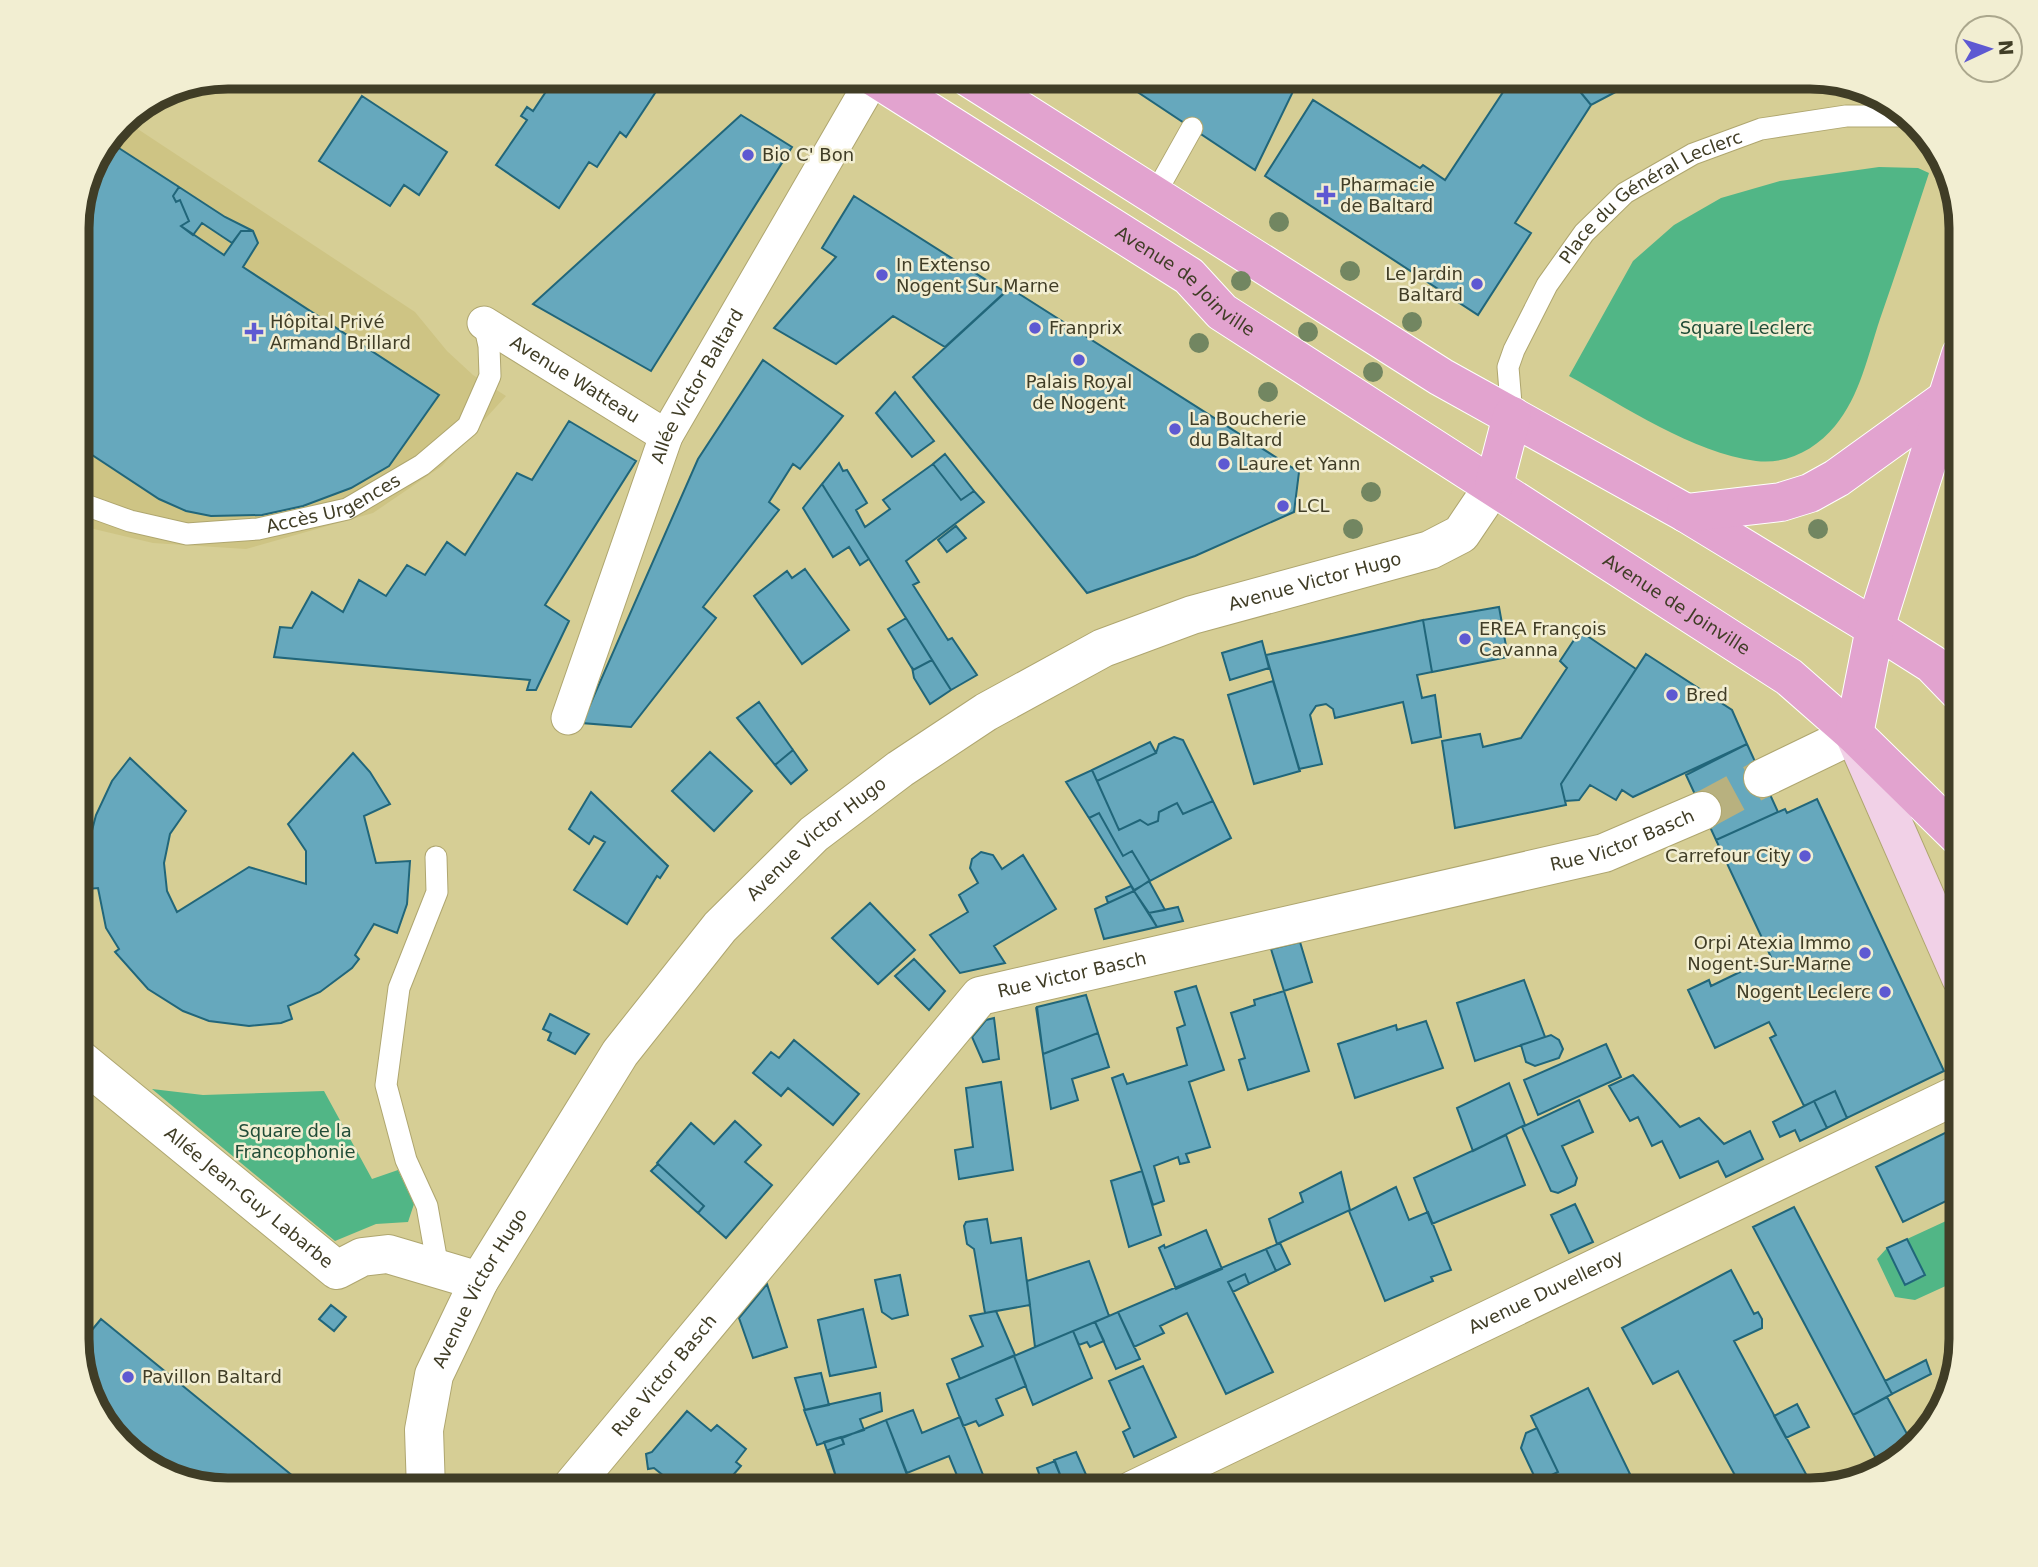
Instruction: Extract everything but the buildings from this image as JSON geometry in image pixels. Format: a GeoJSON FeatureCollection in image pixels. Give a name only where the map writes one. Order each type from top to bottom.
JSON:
{"type":"FeatureCollection","features":[{"type":"Feature","properties":{"kind":"main road","name":"Avenue de Joinville"},"geometry":{"type":"LineString","coordinates":[[894,90],[1189,276],[1222,312],[1789,677],[1854,734],[1949,827]]}},
{"type":"Feature","properties":{"kind":"main road"},"geometry":{"type":"LineString","coordinates":[[988,90],[1441,377],[1686,513],[1932,664],[1949,682]]}},
{"type":"Feature","properties":{"kind":"main road"},"geometry":{"type":"LineString","coordinates":[[1949,395],[1875,628],[1854,734],[1949,951]]}},
{"type":"Feature","properties":{"kind":"main road"},"geometry":{"type":"LineString","coordinates":[[1686,513],[1781,502],[1810,493],[1837,478],[1948,398]]}},
{"type":"Feature","properties":{"kind":"main road"},"geometry":{"type":"LineString","coordinates":[[1494,485],[1512,416]]}},
{"type":"Feature","properties":{"kind":"street","name":"Allée Victor Baltard"},"geometry":{"type":"LineString","coordinates":[[568,718],[666,436],[867,90]]}},
{"type":"Feature","properties":{"kind":"street","name":"Avenue Watteau"},"geometry":{"type":"LineString","coordinates":[[484,323],[666,436]]}},
{"type":"Feature","properties":{"kind":"street","name":"Avenue Victor Hugo"},"geometry":{"type":"LineString","coordinates":[[426,1478],[424,1430],[434,1375],[479,1281],[620,1053],[720,927],[814,834],[900,769],[986,712],[1103,648],[1192,615],[1430,550],[1461,534],[1494,485]]}},
{"type":"Feature","properties":{"kind":"street"},"geometry":{"type":"LineString","coordinates":[[1763,778],[1854,734]]}},
{"type":"Feature","properties":{"kind":"street","name":"Rue Victor Basch"},"geometry":{"type":"LineString","coordinates":[[579,1478],[980,996],[1604,853],[1702,811]]}},
{"type":"Feature","properties":{"kind":"street","name":"Allée Jean-Guy Labarbe"},"geometry":{"type":"LineString","coordinates":[[90,1068],[337,1270],[362,1257],[388,1254],[479,1281]]}},
{"type":"Feature","properties":{"kind":"street","name":"Avenue Duvelleroy"},"geometry":{"type":"LineString","coordinates":[[1158,1478],[1949,1099]]}},
{"type":"Feature","properties":{"kind":"lane","name":"Place du Général Leclerc"},"geometry":{"type":"LineString","coordinates":[[1512,416],[1508,366],[1514,350],[1547,285],[1584,233],[1625,193],[1693,154],[1761,129],[1846,116],[1891,116]]}},
{"type":"Feature","properties":{"kind":"lane"},"geometry":{"type":"LineString","coordinates":[[1155,194],[1192,128]]}},
{"type":"Feature","properties":{"kind":"lane","name":"Accès Urgences"},"geometry":{"type":"LineString","coordinates":[[90,507],[130,521],[187,534],[258,528],[347,509],[422,465],[468,426],[490,376],[489,346],[484,323]]}},
{"type":"Feature","properties":{"kind":"lane"},"geometry":{"type":"LineString","coordinates":[[436,857],[437,892],[399,988],[386,1086],[406,1160],[427,1206],[438,1268]]}},
{"type":"Feature","properties":{"kind":"shaded area","name":"Hôpital Privé Armand Brillard"},"geometry":{"type":"Polygon","coordinates":[[[134,127],[415,312],[447,351],[473,375],[506,396],[442,466],[373,513],[246,549],[153,543],[90,528],[90,210],[104,167],[118,144],[134,127]]]}},
{"type":"Feature","properties":{"kind":"green space","name":"Square Leclerc"},"geometry":{"type":"Polygon","coordinates":[[[1879,167],[1918,168],[1929,173],[1857,388],[1844,414],[1819,442],[1790,458],[1768,462],[1732,456],[1708,449],[1660,427],[1569,376],[1633,261],[1674,225],[1721,198],[1780,181],[1879,167]]]}},
{"type":"Feature","properties":{"kind":"green space","name":"Square de la Francophonie"},"geometry":{"type":"Polygon","coordinates":[[[152,1089],[203,1095],[324,1091],[372,1179],[398,1170],[414,1204],[408,1222],[376,1224],[335,1241],[152,1089]]]}},
{"type":"Feature","properties":{"kind":"green space"},"geometry":{"type":"Polygon","coordinates":[[[1946,1221],[1949,1228],[1949,1284],[1915,1300],[1895,1297],[1877,1259],[1887,1248],[1905,1285],[1925,1276],[1907,1239],[1946,1221]]]}},
{"type":"Feature","properties":{"kind":"tunnel"},"geometry":{"type":"LineString","coordinates":[[1702,811],[1763,778]]}},
{"type":"Feature","properties":{"kind":"place","name":"Bio C' Bon"},"geometry":{"type":"Point","coordinates":[748,155]}},
{"type":"Feature","properties":{"kind":"place","name":"Pharmacie de Baltard"},"geometry":{"type":"Point","coordinates":[1326,195]}},
{"type":"Feature","properties":{"kind":"place","name":"In Extenso Nogent Sur Marne"},"geometry":{"type":"Point","coordinates":[882,275]}},
{"type":"Feature","properties":{"kind":"place","name":"Le Jardin Baltard"},"geometry":{"type":"Point","coordinates":[1477,284]}},
{"type":"Feature","properties":{"kind":"place","name":"Franprix"},"geometry":{"type":"Point","coordinates":[1035,328]}},
{"type":"Feature","properties":{"kind":"place","name":"Hôpital Privé Armand Brillard"},"geometry":{"type":"Point","coordinates":[254,332]}},
{"type":"Feature","properties":{"kind":"place","name":"Palais Royal de Nogent"},"geometry":{"type":"Point","coordinates":[1079,360]}},
{"type":"Feature","properties":{"kind":"place","name":"La Boucherie du Baltard"},"geometry":{"type":"Point","coordinates":[1175,429]}},
{"type":"Feature","properties":{"kind":"place","name":"Laure et Yann"},"geometry":{"type":"Point","coordinates":[1224,464]}},
{"type":"Feature","properties":{"kind":"place","name":"LCL"},"geometry":{"type":"Point","coordinates":[1283,506]}},
{"type":"Feature","properties":{"kind":"place","name":"EREA François Cavanna"},"geometry":{"type":"Point","coordinates":[1465,639]}},
{"type":"Feature","properties":{"kind":"place","name":"Bred"},"geometry":{"type":"Point","coordinates":[1672,695]}},
{"type":"Feature","properties":{"kind":"place","name":"Carrefour City"},"geometry":{"type":"Point","coordinates":[1805,856]}},
{"type":"Feature","properties":{"kind":"place","name":"Orpi Atexia Immo Nogent-Sur-Marne"},"geometry":{"type":"Point","coordinates":[1865,953]}},
{"type":"Feature","properties":{"kind":"place","name":"Nogent Leclerc"},"geometry":{"type":"Point","coordinates":[1885,992]}},
{"type":"Feature","properties":{"kind":"place","name":"Pavillon Baltard"},"geometry":{"type":"Point","coordinates":[128,1377]}}]}
